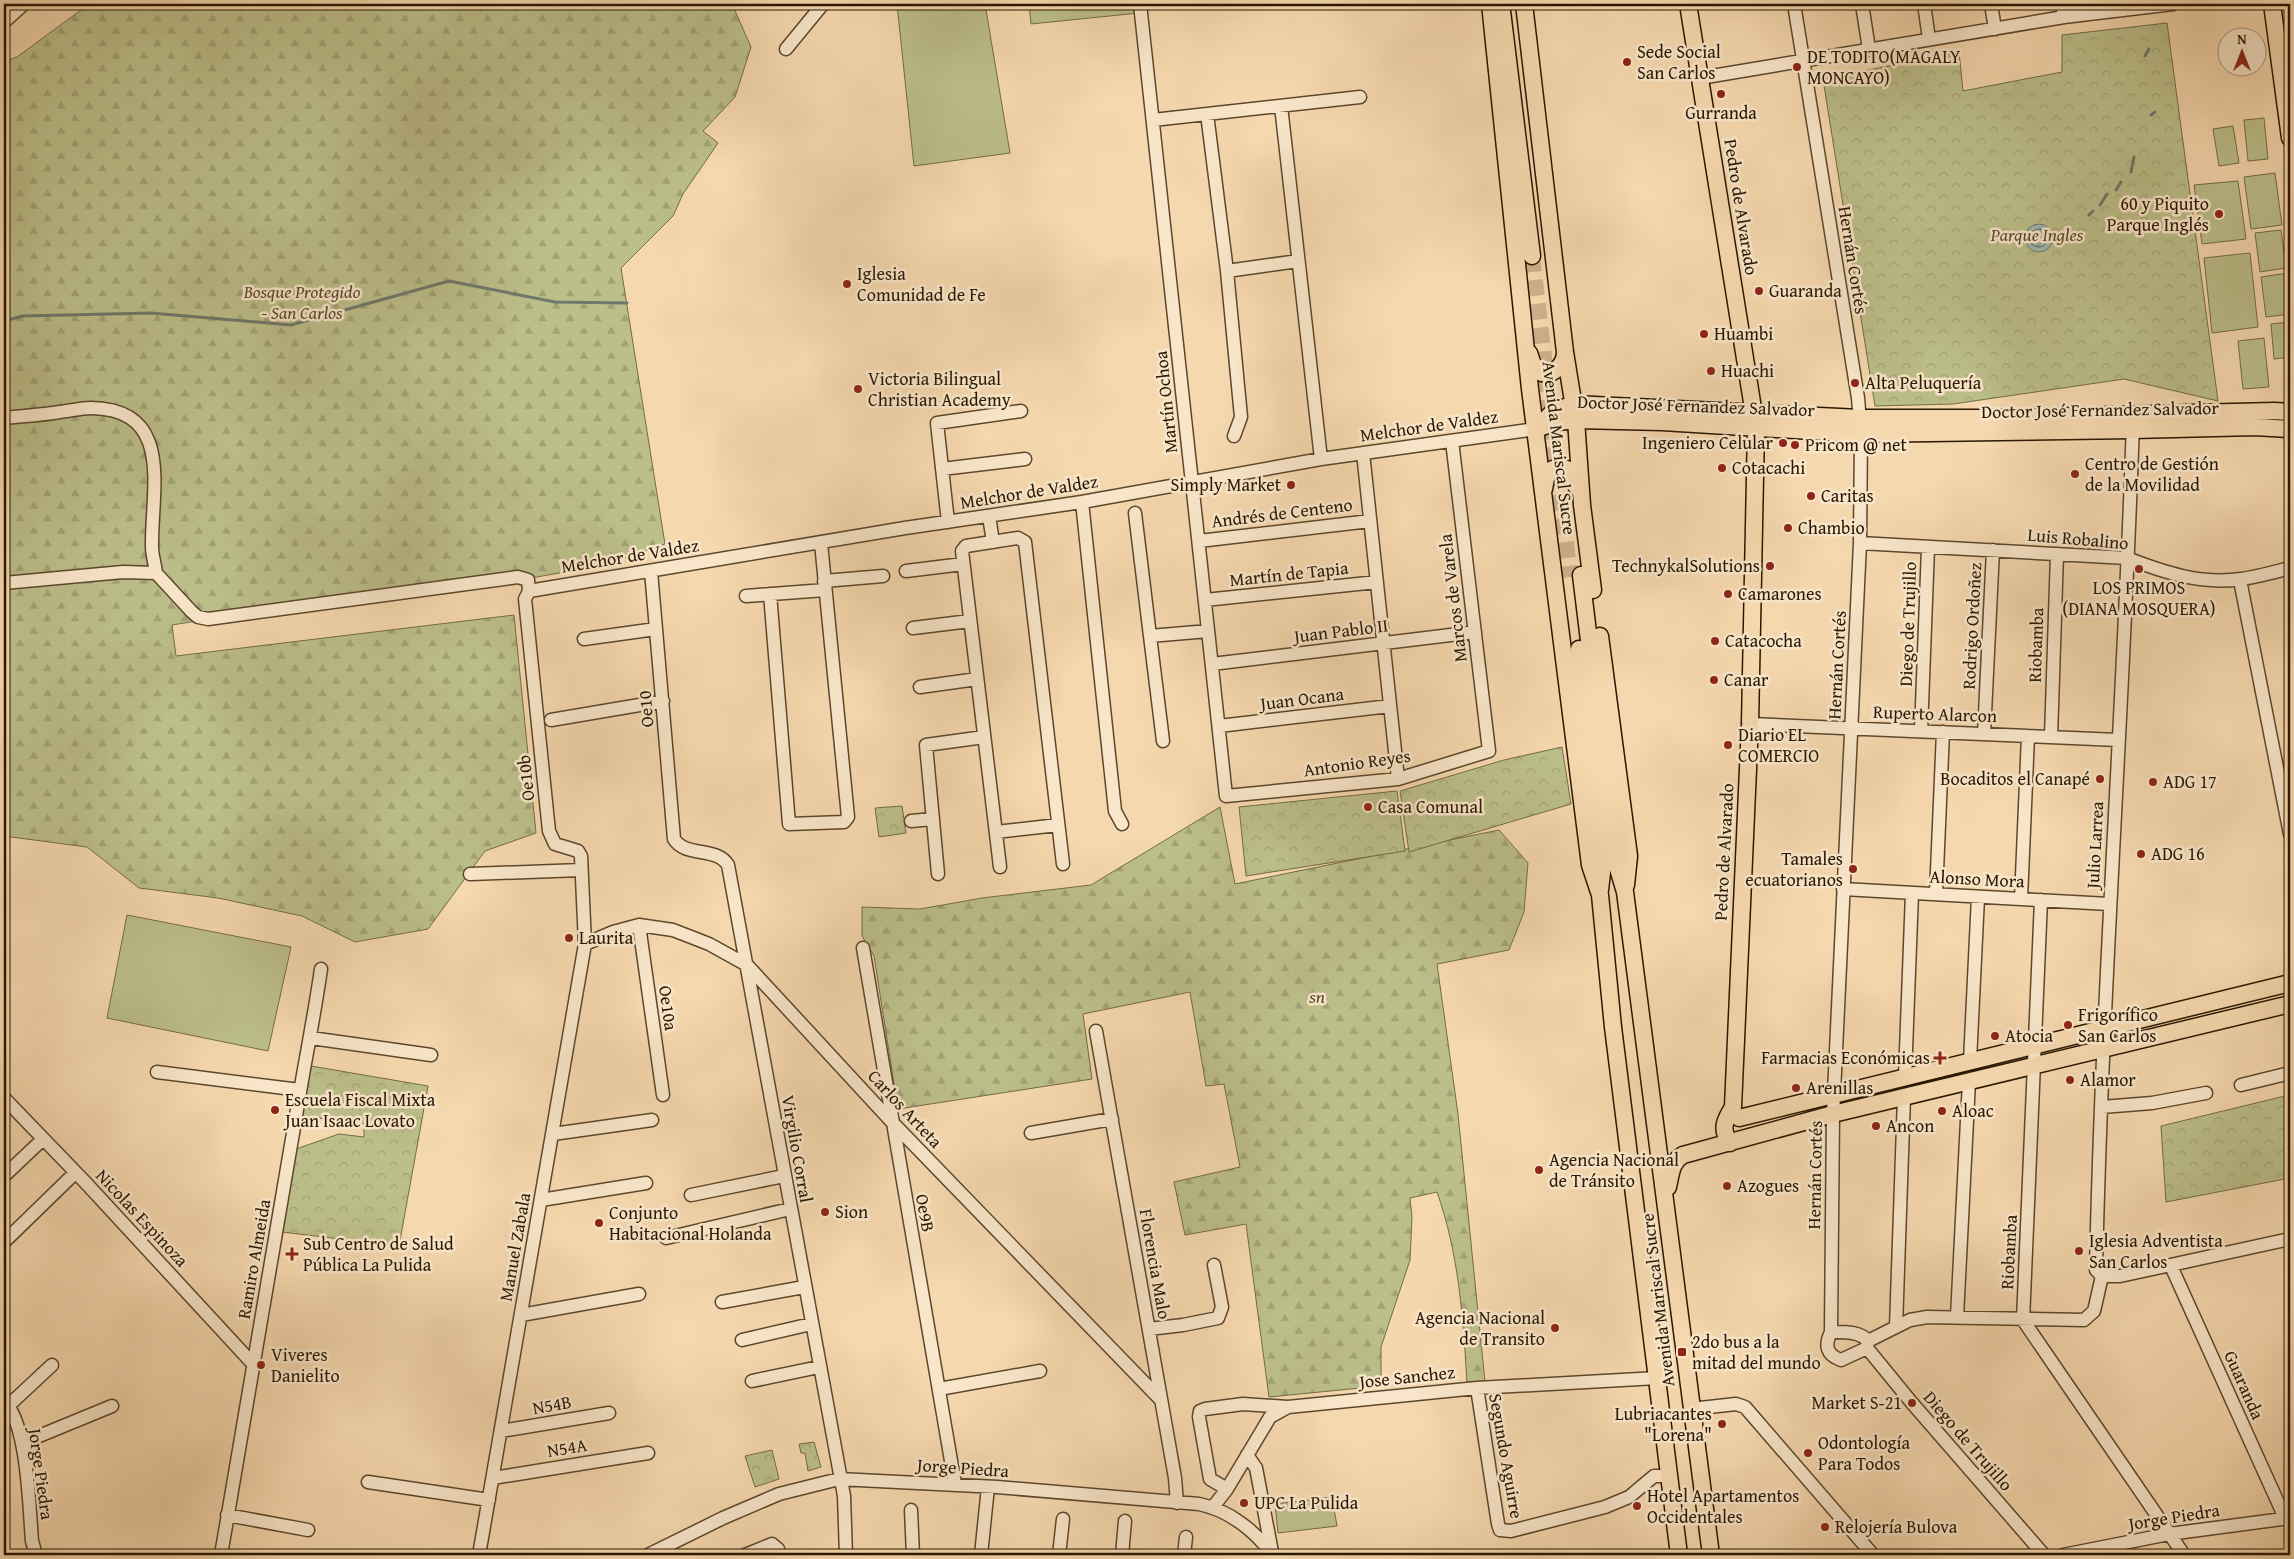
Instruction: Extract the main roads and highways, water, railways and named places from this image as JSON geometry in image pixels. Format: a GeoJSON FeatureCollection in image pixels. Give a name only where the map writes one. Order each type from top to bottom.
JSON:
{"type":"FeatureCollection","features":[{"type":"Feature","properties":{"kind":"main road","name":"Avenida Mariscal Sucre"},"geometry":{"type":"LineString","coordinates":[[1490,4],[1536,429],[1590,865],[1600,895]]}},
{"type":"Feature","properties":{"kind":"main road"},"geometry":{"type":"LineString","coordinates":[[1501,4],[1536,256],[1512,4]]}},
{"type":"Feature","properties":{"kind":"main road","name":"Avenida Mariscal Sucre"},"geometry":{"type":"LineString","coordinates":[[1524,4],[1565,352],[1576,420],[1582,504],[1629,856],[1626,892]]}},
{"type":"Feature","properties":{"kind":"main road","name":"Pedro de Alvarado"},"geometry":{"type":"LineString","coordinates":[[1688,4],[1756,420],[1750,724],[1736,1112],[1723,1127],[1725,1136],[1735,1141]]}},
{"type":"Feature","properties":{"kind":"main road"},"geometry":{"type":"LineString","coordinates":[[2272,4],[2288,99],[2290,138]]}},
{"type":"Feature","properties":{"kind":"main road"},"geometry":{"type":"LineString","coordinates":[[1526,341],[1532,363],[1541,372],[1554,372],[1559,368],[1563,364],[1565,352]]}},
{"type":"Feature","properties":{"kind":"main road","name":"Doctor José Fernandez Salvador"},"geometry":{"type":"LineString","coordinates":[[1536,429],[1554,410],[1574,404],[1756,420],[1860,426],[2133,430],[2255,427],[2290,429]]}},
{"type":"Feature","properties":{"kind":"main road","name":"Doctor José Fernandez Salvador"},"geometry":{"type":"LineString","coordinates":[[1860,426],[1992,418],[2274,410],[2290,412]]}},
{"type":"Feature","properties":{"kind":"main road","name":"Doctor José Fernandez Salvador"},"geometry":{"type":"LineString","coordinates":[[1536,429],[1557,422],[1576,420],[1756,420]]}},
{"type":"Feature","properties":{"kind":"main road"},"geometry":{"type":"LineString","coordinates":[[1544,489],[1545,476],[1550,470],[1554,468],[1568,469],[1575,480],[1582,504]]}},
{"type":"Feature","properties":{"kind":"main road","name":"Avenida Mariscal Sucre"},"geometry":{"type":"LineString","coordinates":[[1678,1555],[1613,1027],[1600,895],[1603,864],[1576,576],[1616,862],[1626,892],[1710,1555]]}},
{"type":"Feature","properties":{"kind":"main road"},"geometry":{"type":"LineString","coordinates":[[1736,1112],[1834,1094],[2290,983]]}},
{"type":"Feature","properties":{"kind":"main road"},"geometry":{"type":"LineString","coordinates":[[1666,1199],[1673,1164],[1677,1158],[1683,1155],[1833,1114],[2290,1004]]}},
{"type":"Feature","properties":{"kind":"water"},"geometry":{"type":"Polygon","coordinates":[[[2039,224],[2049,228],[2053,238],[2049,248],[2039,252],[2029,248],[2025,238],[2029,228],[2039,224]]]}},
{"type":"Feature","properties":{"kind":"waterway"},"geometry":{"type":"LineString","coordinates":[[2145,56],[2149,49]]}},
{"type":"Feature","properties":{"kind":"waterway"},"geometry":{"type":"LineString","coordinates":[[2151,115],[2155,112]]}},
{"type":"Feature","properties":{"kind":"waterway"},"geometry":{"type":"LineString","coordinates":[[2131,172],[2134,157]]}},
{"type":"Feature","properties":{"kind":"waterway"},"geometry":{"type":"LineString","coordinates":[[2116,190],[2121,182]]}},
{"type":"Feature","properties":{"kind":"waterway"},"geometry":{"type":"LineString","coordinates":[[2100,205],[2107,194]]}},
{"type":"Feature","properties":{"kind":"waterway"},"geometry":{"type":"LineString","coordinates":[[2089,215],[2093,211]]}},
{"type":"Feature","properties":{"kind":"waterway"},"geometry":{"type":"LineString","coordinates":[[4,321],[23,316],[151,313],[291,325],[449,281],[555,302],[627,303]]}},
{"type":"Feature","properties":{"kind":"tunnel"},"geometry":{"type":"LineString","coordinates":[[1532,256],[1570,577]]}},
{"type":"Feature","properties":{"kind":"place","name":"Sede Social San Carlos"},"geometry":{"type":"Point","coordinates":[1627,62]}},
{"type":"Feature","properties":{"kind":"place","name":"DE TODITO(MAGALY MONCAYO)"},"geometry":{"type":"Point","coordinates":[1797,67]}},
{"type":"Feature","properties":{"kind":"place","name":"Gurranda"},"geometry":{"type":"Point","coordinates":[1721,94]}},
{"type":"Feature","properties":{"kind":"place","name":"60 y Piquito Parque Inglés"},"geometry":{"type":"Point","coordinates":[2219,214]}},
{"type":"Feature","properties":{"kind":"place","name":"Iglesia Comunidad de Fe"},"geometry":{"type":"Point","coordinates":[847,284]}},
{"type":"Feature","properties":{"kind":"place","name":"Guaranda"},"geometry":{"type":"Point","coordinates":[1759,291]}},
{"type":"Feature","properties":{"kind":"place","name":"Huambi"},"geometry":{"type":"Point","coordinates":[1704,334]}},
{"type":"Feature","properties":{"kind":"place","name":"Huachi"},"geometry":{"type":"Point","coordinates":[1711,371]}},
{"type":"Feature","properties":{"kind":"place","name":"Alta Peluquería"},"geometry":{"type":"Point","coordinates":[1855,383]}},
{"type":"Feature","properties":{"kind":"place","name":"Victoria Bilingual Christian Academy"},"geometry":{"type":"Point","coordinates":[858,389]}},
{"type":"Feature","properties":{"kind":"place","name":"Ingeniero Celular"},"geometry":{"type":"Point","coordinates":[1783,443]}},
{"type":"Feature","properties":{"kind":"place","name":"Pricom @ net"},"geometry":{"type":"Point","coordinates":[1795,445]}},
{"type":"Feature","properties":{"kind":"place","name":"Cotacachi"},"geometry":{"type":"Point","coordinates":[1722,468]}},
{"type":"Feature","properties":{"kind":"place","name":"Centro de Gestión de la Movilidad"},"geometry":{"type":"Point","coordinates":[2075,474]}},
{"type":"Feature","properties":{"kind":"place","name":"Simply Market"},"geometry":{"type":"Point","coordinates":[1291,485]}},
{"type":"Feature","properties":{"kind":"place","name":"Caritas"},"geometry":{"type":"Point","coordinates":[1811,496]}},
{"type":"Feature","properties":{"kind":"place","name":"Chambio"},"geometry":{"type":"Point","coordinates":[1788,528]}},
{"type":"Feature","properties":{"kind":"place","name":"TechnykalSolutions"},"geometry":{"type":"Point","coordinates":[1770,566]}},
{"type":"Feature","properties":{"kind":"place","name":"LOS PRIMOS (DIANA MOSQUERA)"},"geometry":{"type":"Point","coordinates":[2139,569]}},
{"type":"Feature","properties":{"kind":"place","name":"Camarones"},"geometry":{"type":"Point","coordinates":[1728,594]}},
{"type":"Feature","properties":{"kind":"place","name":"Catacocha"},"geometry":{"type":"Point","coordinates":[1715,641]}},
{"type":"Feature","properties":{"kind":"place","name":"Canar"},"geometry":{"type":"Point","coordinates":[1714,680]}},
{"type":"Feature","properties":{"kind":"place","name":"Diario EL COMERCIO"},"geometry":{"type":"Point","coordinates":[1728,745]}},
{"type":"Feature","properties":{"kind":"place","name":"Bocaditos el Canapé"},"geometry":{"type":"Point","coordinates":[2100,779]}},
{"type":"Feature","properties":{"kind":"place","name":"ADG 17"},"geometry":{"type":"Point","coordinates":[2153,782]}},
{"type":"Feature","properties":{"kind":"place","name":"Casa Comunal"},"geometry":{"type":"Point","coordinates":[1368,807]}},
{"type":"Feature","properties":{"kind":"place","name":"ADG 16"},"geometry":{"type":"Point","coordinates":[2141,854]}},
{"type":"Feature","properties":{"kind":"place","name":"Tamales ecuatorianos"},"geometry":{"type":"Point","coordinates":[1853,869]}},
{"type":"Feature","properties":{"kind":"place","name":"Laurita"},"geometry":{"type":"Point","coordinates":[569,938]}},
{"type":"Feature","properties":{"kind":"place","name":"Frigorífico San Carlos"},"geometry":{"type":"Point","coordinates":[2068,1025]}},
{"type":"Feature","properties":{"kind":"place","name":"Atocia"},"geometry":{"type":"Point","coordinates":[1995,1036]}},
{"type":"Feature","properties":{"kind":"place","name":"Farmacias Económicas"},"geometry":{"type":"Point","coordinates":[1940,1058]}},
{"type":"Feature","properties":{"kind":"place","name":"Alamor"},"geometry":{"type":"Point","coordinates":[2070,1080]}},
{"type":"Feature","properties":{"kind":"place","name":"Arenillas"},"geometry":{"type":"Point","coordinates":[1796,1088]}},
{"type":"Feature","properties":{"kind":"place","name":"Escuela Fiscal Mixta Juan Isaac Lovato"},"geometry":{"type":"Point","coordinates":[275,1110]}},
{"type":"Feature","properties":{"kind":"place","name":"Aloac"},"geometry":{"type":"Point","coordinates":[1942,1111]}},
{"type":"Feature","properties":{"kind":"place","name":"Ancon"},"geometry":{"type":"Point","coordinates":[1876,1126]}},
{"type":"Feature","properties":{"kind":"place","name":"Agencia Nacional de Tránsito"},"geometry":{"type":"Point","coordinates":[1539,1170]}},
{"type":"Feature","properties":{"kind":"place","name":"Azogues"},"geometry":{"type":"Point","coordinates":[1727,1186]}},
{"type":"Feature","properties":{"kind":"place","name":"Sion"},"geometry":{"type":"Point","coordinates":[825,1212]}},
{"type":"Feature","properties":{"kind":"place","name":"Conjunto Habitacional Holanda"},"geometry":{"type":"Point","coordinates":[599,1223]}},
{"type":"Feature","properties":{"kind":"place","name":"Iglesia Adventista San Carlos"},"geometry":{"type":"Point","coordinates":[2079,1251]}},
{"type":"Feature","properties":{"kind":"place","name":"Sub Centro de Salud Pública La Pulida"},"geometry":{"type":"Point","coordinates":[292,1254]}},
{"type":"Feature","properties":{"kind":"place","name":"Agencia Nacional de Transito"},"geometry":{"type":"Point","coordinates":[1555,1328]}},
{"type":"Feature","properties":{"kind":"place","name":"2do bus a la mitad del mundo"},"geometry":{"type":"Point","coordinates":[1682,1352]}},
{"type":"Feature","properties":{"kind":"place","name":"Viveres Danielito"},"geometry":{"type":"Point","coordinates":[261,1365]}},
{"type":"Feature","properties":{"kind":"place","name":"Market S-21"},"geometry":{"type":"Point","coordinates":[1912,1403]}},
{"type":"Feature","properties":{"kind":"place","name":"Lubriacantes \"Lorena\""},"geometry":{"type":"Point","coordinates":[1722,1424]}},
{"type":"Feature","properties":{"kind":"place","name":"Odontología Para Todos"},"geometry":{"type":"Point","coordinates":[1808,1453]}},
{"type":"Feature","properties":{"kind":"place","name":"UPC La Pulida"},"geometry":{"type":"Point","coordinates":[1244,1503]}},
{"type":"Feature","properties":{"kind":"place","name":"Hotel Apartamentos Occidentales"},"geometry":{"type":"Point","coordinates":[1637,1506]}},
{"type":"Feature","properties":{"kind":"place","name":"Relojería Bulova"},"geometry":{"type":"Point","coordinates":[1825,1527]}},
{"type":"Feature","properties":{"kind":"park label","name":"Parque Ingles"},"geometry":{"type":"Point","coordinates":[2037,235]}},
{"type":"Feature","properties":{"kind":"park label","name":"Bosque Protegido - San Carlos"},"geometry":{"type":"Point","coordinates":[302,302]}},
{"type":"Feature","properties":{"kind":"park label","name":"sn"},"geometry":{"type":"Point","coordinates":[1317,997]}}]}
